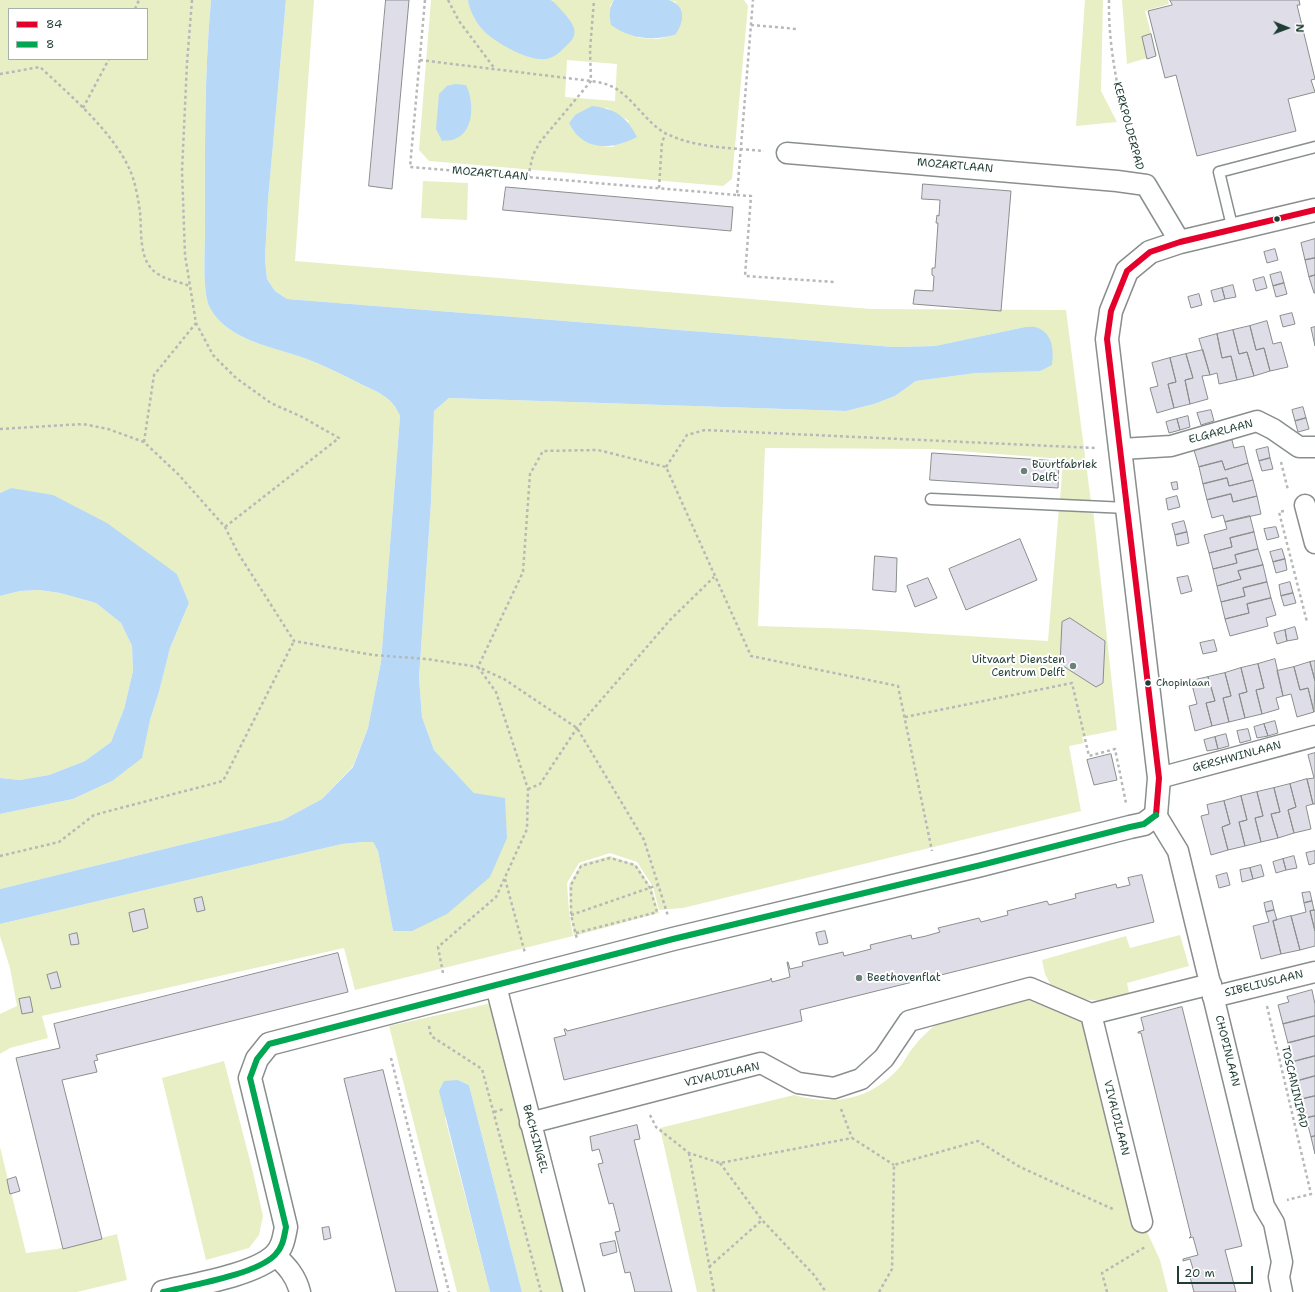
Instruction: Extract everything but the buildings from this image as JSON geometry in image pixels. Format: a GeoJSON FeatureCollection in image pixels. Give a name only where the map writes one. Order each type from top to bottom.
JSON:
{"type":"FeatureCollection","features":[{"type":"Feature","properties":{"kind":"street","name":"MOZARTLAAN"},"geometry":{"type":"LineString","coordinates":[[787,153],[1117,181],[1146,185]]}},
{"type":"Feature","properties":{"kind":"street"},"geometry":{"type":"LineString","coordinates":[[1146,185],[1180,242]]}},
{"type":"Feature","properties":{"kind":"street"},"geometry":{"type":"LineString","coordinates":[[163,1292],[259,1267],[275,1255],[282,1246],[286,1227],[250,1078],[256,1059],[269,1044],[673,939],[1144,824],[1156,814],[1159,778],[1107,338],[1111,311],[1127,271],[1150,252],[1180,242],[1315,210]]}},
{"type":"Feature","properties":{"kind":"street","name":"ELGARLAAN"},"geometry":{"type":"LineString","coordinates":[[1121,449],[1171,446],[1257,421],[1273,429],[1299,447],[1315,447]]}},
{"type":"Feature","properties":{"kind":"street"},"geometry":{"type":"LineString","coordinates":[[1305,505],[1315,543]]}},
{"type":"Feature","properties":{"kind":"street","name":"GERSHWINLAAN"},"geometry":{"type":"LineString","coordinates":[[1159,778],[1315,736]]}},
{"type":"Feature","properties":{"kind":"street","name":"CHOPINLAAN"},"geometry":{"type":"LineString","coordinates":[[1156,814],[1178,851],[1264,1206],[1274,1223],[1282,1262],[1279,1277],[1282,1292]]}},
{"type":"Feature","properties":{"kind":"street","name":"SIBELIUSLAAN"},"geometry":{"type":"LineString","coordinates":[[1212,990],[1262,985],[1315,972]]}},
{"type":"Feature","properties":{"kind":"street","name":"BACHSINGEL"},"geometry":{"type":"LineString","coordinates":[[496,986],[574,1292]]}},
{"type":"Feature","properties":{"kind":"street","name":"VIVALDILAAN"},"geometry":{"type":"LineString","coordinates":[[530,1123],[761,1063],[798,1083],[834,1088],[861,1079],[884,1058],[909,1020],[1030,988],[1091,1014],[1142,1222]]}},
{"type":"Feature","properties":{"kind":"street"},"geometry":{"type":"LineString","coordinates":[[1091,1014],[1212,990]]}},
{"type":"Feature","properties":{"kind":"street"},"geometry":{"type":"LineString","coordinates":[[275,1255],[289,1267],[298,1283],[300,1292]]}},
{"type":"Feature","properties":{"kind":"lane"},"geometry":{"type":"LineString","coordinates":[[1233,230],[1219,172],[1315,146]]}},
{"type":"Feature","properties":{"kind":"lane"},"geometry":{"type":"LineString","coordinates":[[931,499],[1127,508]]}},
{"type":"Feature","properties":{"kind":"path"},"geometry":{"type":"LineString","coordinates":[[192,0],[187,62],[182,171],[185,255],[196,323],[213,355],[236,378],[270,403],[302,417],[338,438],[225,527]]}},
{"type":"Feature","properties":{"kind":"path","name":"MOZARTLAAN"},"geometry":{"type":"LineString","coordinates":[[425,0],[410,166],[751,196],[745,276],[834,282]]}},
{"type":"Feature","properties":{"kind":"path"},"geometry":{"type":"LineString","coordinates":[[448,0],[459,20],[495,69]]}},
{"type":"Feature","properties":{"kind":"path"},"geometry":{"type":"LineString","coordinates":[[528,177],[532,155],[540,142],[591,80],[590,50],[594,0]]}},
{"type":"Feature","properties":{"kind":"path"},"geometry":{"type":"LineString","coordinates":[[737,195],[754,0]]}},
{"type":"Feature","properties":{"kind":"path","name":"KERKPOLDERPAD"},"geometry":{"type":"LineString","coordinates":[[1109,0],[1108,29],[1114,77],[1136,164],[1146,185]]}},
{"type":"Feature","properties":{"kind":"path"},"geometry":{"type":"LineString","coordinates":[[751,25],[797,29]]}},
{"type":"Feature","properties":{"kind":"path"},"geometry":{"type":"LineString","coordinates":[[83,108],[108,60]]}},
{"type":"Feature","properties":{"kind":"path"},"geometry":{"type":"LineString","coordinates":[[420,60],[591,80],[610,86],[622,94],[656,127],[666,133],[682,139],[707,145],[741,149]]}},
{"type":"Feature","properties":{"kind":"path"},"geometry":{"type":"LineString","coordinates":[[0,74],[40,67],[83,108],[109,138],[129,168],[140,211],[142,244],[147,263],[158,274],[190,286]]}},
{"type":"Feature","properties":{"kind":"path"},"geometry":{"type":"LineString","coordinates":[[659,188],[662,142],[666,133]]}},
{"type":"Feature","properties":{"kind":"path"},"geometry":{"type":"LineString","coordinates":[[144,442],[154,376],[196,323]]}},
{"type":"Feature","properties":{"kind":"path"},"geometry":{"type":"LineString","coordinates":[[0,430],[83,424],[108,429],[144,442],[178,474],[225,527],[238,553],[294,641],[373,655],[427,659],[478,666],[504,679],[577,728],[644,840],[666,908],[673,939]]}},
{"type":"Feature","properties":{"kind":"path"},"geometry":{"type":"LineString","coordinates":[[666,467],[687,435],[705,430],[1121,449]]}},
{"type":"Feature","properties":{"kind":"path"},"geometry":{"type":"LineString","coordinates":[[478,666],[523,572],[530,474],[542,451],[598,450],[666,467]]}},
{"type":"Feature","properties":{"kind":"path"},"geometry":{"type":"LineString","coordinates":[[666,467],[714,577],[751,656],[898,686],[937,875]]}},
{"type":"Feature","properties":{"kind":"path"},"geometry":{"type":"LineString","coordinates":[[528,789],[540,784],[577,728],[670,620],[714,577]]}},
{"type":"Feature","properties":{"kind":"path"},"geometry":{"type":"LineString","coordinates":[[0,856],[59,842],[94,815],[223,781],[294,641]]}},
{"type":"Feature","properties":{"kind":"path"},"geometry":{"type":"LineString","coordinates":[[448,998],[438,946],[496,897],[528,829],[528,789],[496,692],[478,666]]}},
{"type":"Feature","properties":{"kind":"path"},"geometry":{"type":"LineString","coordinates":[[905,717],[1072,683],[1089,756],[1115,749],[1130,827]]}},
{"type":"Feature","properties":{"kind":"path"},"geometry":{"type":"LineString","coordinates":[[576,933],[657,912],[650,888],[636,865],[610,858],[581,866],[571,885],[572,915],[576,933],[583,963]]}},
{"type":"Feature","properties":{"kind":"path"},"geometry":{"type":"LineString","coordinates":[[505,879],[532,976]]}},
{"type":"Feature","properties":{"kind":"path"},"geometry":{"type":"LineString","coordinates":[[572,915],[658,885]]}},
{"type":"Feature","properties":{"kind":"path","name":"TOSCANINIPAD"},"geometry":{"type":"LineString","coordinates":[[1262,985],[1311,1194],[1264,1206]]}},
{"type":"Feature","properties":{"kind":"path"},"geometry":{"type":"LineString","coordinates":[[424,1004],[431,1036],[482,1069],[541,1292]]}},
{"type":"Feature","properties":{"kind":"path"},"geometry":{"type":"LineString","coordinates":[[391,1058],[449,1292]]}},
{"type":"Feature","properties":{"kind":"path"},"geometry":{"type":"LineString","coordinates":[[834,1088],[852,1138],[894,1165],[978,1140],[1020,1167],[1142,1222],[1145,1247],[1102,1273],[1107,1292]]}},
{"type":"Feature","properties":{"kind":"path"},"geometry":{"type":"LineString","coordinates":[[640,1095],[656,1127],[689,1153],[720,1163],[852,1138]]}},
{"type":"Feature","properties":{"kind":"path"},"geometry":{"type":"LineString","coordinates":[[689,1153],[708,1267],[714,1292]]}},
{"type":"Feature","properties":{"kind":"path"},"geometry":{"type":"LineString","coordinates":[[720,1163],[762,1220],[814,1275],[826,1292]]}},
{"type":"Feature","properties":{"kind":"path"},"geometry":{"type":"LineString","coordinates":[[879,1292],[892,1269],[894,1165]]}},
{"type":"Feature","properties":{"kind":"path"},"geometry":{"type":"LineString","coordinates":[[708,1267],[762,1220]]}},
{"type":"Feature","properties":{"kind":"green space"},"geometry":{"type":"Polygon","coordinates":[[[0,0],[211,0],[206,87],[204,260],[207,301],[210,308],[218,319],[239,335],[265,346],[304,358],[378,392],[393,404],[400,416],[381,662],[368,728],[353,766],[322,799],[283,820],[0,889],[0,814],[73,799],[112,781],[150,720],[170,648],[189,603],[177,574],[148,555],[11,488],[0,493],[0,0]]]}},
{"type":"Feature","properties":{"kind":"green space"},"geometry":{"type":"Polygon","coordinates":[[[286,0],[314,0],[295,261],[871,309],[1066,310],[1091,502],[1060,501],[1063,459],[932,449],[765,448],[758,626],[856,629],[1048,641],[1059,507],[1093,509],[1117,730],[1082,737],[1084,743],[1069,746],[1081,811],[683,908],[659,910],[653,887],[637,862],[610,853],[579,863],[567,883],[573,936],[355,990],[344,948],[42,1016],[48,1038],[10,1048],[0,1054],[0,1014],[17,1006],[10,968],[0,936],[0,924],[342,844],[373,842],[378,851],[393,931],[474,793],[434,750],[422,717],[419,678],[431,502],[434,411],[449,398],[846,411],[874,404],[895,396],[916,381],[976,373],[1025,327],[935,346],[894,347],[287,299],[275,291],[267,279],[265,259],[268,200],[286,0]]]}},
{"type":"Feature","properties":{"kind":"green space"},"geometry":{"type":"Polygon","coordinates":[[[431,0],[468,0],[473,13],[483,30],[553,1],[551,0],[614,0],[610,6],[639,38],[658,39],[675,35],[676,2],[669,0],[744,0],[748,6],[732,179],[723,186],[429,161],[419,150],[431,0]],[[567,60],[565,97],[615,101],[617,64],[567,60]],[[607,108],[575,115],[569,123],[577,134],[587,141],[593,144],[613,147],[629,121],[607,108]]]}},
{"type":"Feature","properties":{"kind":"green space"},"geometry":{"type":"Polygon","coordinates":[[[1085,0],[1103,0],[1101,91],[1117,122],[1076,126],[1085,0]]]}},
{"type":"Feature","properties":{"kind":"green space"},"geometry":{"type":"Polygon","coordinates":[[[1122,0],[1168,0],[1169,4],[1145,11],[1157,55],[1127,64],[1122,0]]]}},
{"type":"Feature","properties":{"kind":"green space"},"geometry":{"type":"Polygon","coordinates":[[[423,181],[468,183],[467,220],[421,218],[423,181]]]}},
{"type":"Feature","properties":{"kind":"green space"},"geometry":{"type":"Polygon","coordinates":[[[39,590],[60,593],[96,603],[121,623],[132,646],[133,671],[124,709],[111,742],[85,761],[49,775],[20,780],[0,778],[0,596],[20,591],[39,590]]]}},
{"type":"Feature","properties":{"kind":"green space"},"geometry":{"type":"Polygon","coordinates":[[[610,856],[637,865],[652,889],[659,913],[574,936],[570,912],[569,885],[581,864],[610,856]]]}},
{"type":"Feature","properties":{"kind":"green space"},"geometry":{"type":"Polygon","coordinates":[[[1180,935],[1189,966],[1127,983],[1129,993],[1103,1001],[1080,999],[1053,989],[1045,974],[1042,960],[1126,936],[1130,948],[1180,935]]]}},
{"type":"Feature","properties":{"kind":"green space"},"geometry":{"type":"Polygon","coordinates":[[[1029,992],[1086,1017],[1136,1208],[1160,1260],[1168,1292],[697,1292],[660,1128],[794,1095],[823,1100],[837,1100],[863,1094],[875,1088],[900,1067],[918,1041],[940,1021],[1029,992]]]}},
{"type":"Feature","properties":{"kind":"green space"},"geometry":{"type":"Polygon","coordinates":[[[492,1003],[565,1292],[522,1292],[469,1085],[458,1080],[445,1118],[490,1292],[457,1292],[389,1026],[492,1003]]]}},
{"type":"Feature","properties":{"kind":"green space"},"geometry":{"type":"Polygon","coordinates":[[[224,1061],[263,1216],[259,1235],[249,1248],[206,1260],[162,1078],[224,1061]]]}},
{"type":"Feature","properties":{"kind":"green space"},"geometry":{"type":"Polygon","coordinates":[[[0,1147],[26,1253],[57,1249],[117,1234],[127,1280],[77,1292],[0,1292],[0,1147]]]}},
{"type":"Feature","properties":{"kind":"water"},"geometry":{"type":"Polygon","coordinates":[[[211,0],[286,0],[268,200],[265,259],[267,279],[275,291],[287,299],[894,347],[935,346],[1025,327],[1037,327],[1047,334],[1050,339],[1053,354],[1052,365],[1040,371],[976,373],[916,381],[895,396],[874,404],[846,411],[449,398],[434,411],[431,502],[419,678],[422,717],[434,750],[474,793],[505,798],[507,838],[490,877],[447,914],[412,931],[393,931],[378,851],[373,842],[342,844],[0,924],[0,889],[283,820],[322,799],[353,767],[368,728],[381,662],[400,416],[393,404],[378,392],[304,358],[265,346],[239,335],[218,319],[210,308],[207,301],[204,261],[206,87],[211,0]]]}},
{"type":"Feature","properties":{"kind":"water"},"geometry":{"type":"Polygon","coordinates":[[[468,0],[551,0],[568,18],[573,27],[574,35],[569,43],[560,52],[549,58],[539,59],[521,54],[495,40],[480,27],[475,20],[468,0]]]}},
{"type":"Feature","properties":{"kind":"water"},"geometry":{"type":"Polygon","coordinates":[[[614,0],[669,0],[679,6],[682,20],[675,35],[658,38],[642,38],[634,36],[611,25],[610,12],[614,0]]]}},
{"type":"Feature","properties":{"kind":"water"},"geometry":{"type":"Polygon","coordinates":[[[455,84],[466,85],[469,92],[471,115],[469,123],[462,135],[453,140],[442,141],[436,129],[439,94],[447,86],[455,84]]]}},
{"type":"Feature","properties":{"kind":"water"},"geometry":{"type":"Polygon","coordinates":[[[592,106],[608,109],[619,115],[629,124],[637,137],[608,146],[590,144],[582,139],[569,123],[575,115],[592,106]]]}},
{"type":"Feature","properties":{"kind":"water"},"geometry":{"type":"Polygon","coordinates":[[[11,488],[53,495],[107,523],[177,574],[189,603],[170,648],[150,720],[142,758],[112,781],[73,799],[0,814],[0,778],[20,780],[49,775],[85,761],[111,742],[124,709],[133,671],[132,646],[121,623],[96,603],[60,593],[39,590],[20,591],[0,596],[0,493],[11,488]]]}},
{"type":"Feature","properties":{"kind":"water"},"geometry":{"type":"Polygon","coordinates":[[[458,1080],[469,1085],[522,1292],[490,1292],[439,1091],[444,1081],[458,1080]]]}},
{"type":"Feature","properties":{"kind":"transit line","name":"84"},"geometry":{"type":"LineString","coordinates":[[1156,815],[1159,778],[1107,339],[1111,311],[1127,271],[1150,252],[1180,242],[1315,210]]}},
{"type":"Feature","properties":{"kind":"transit line","name":"8"},"geometry":{"type":"LineString","coordinates":[[163,1292],[238,1274],[253,1268],[266,1262],[275,1255],[278,1252],[284,1238],[286,1227],[250,1078],[257,1059],[269,1044],[673,939],[1144,824],[1156,815]]}},
{"type":"Feature","properties":{"kind":"place","name":"Buurtfabriek Delft"},"geometry":{"type":"Point","coordinates":[1024,471]}},
{"type":"Feature","properties":{"kind":"place","name":"Uitvaart Diensten Centrum Delft"},"geometry":{"type":"Point","coordinates":[1073,666]}},
{"type":"Feature","properties":{"kind":"place","name":"Chopinlaan"},"geometry":{"type":"Point","coordinates":[1148,683]}},
{"type":"Feature","properties":{"kind":"place","name":"Beethovenflat"},"geometry":{"type":"Point","coordinates":[859,978]}}]}
